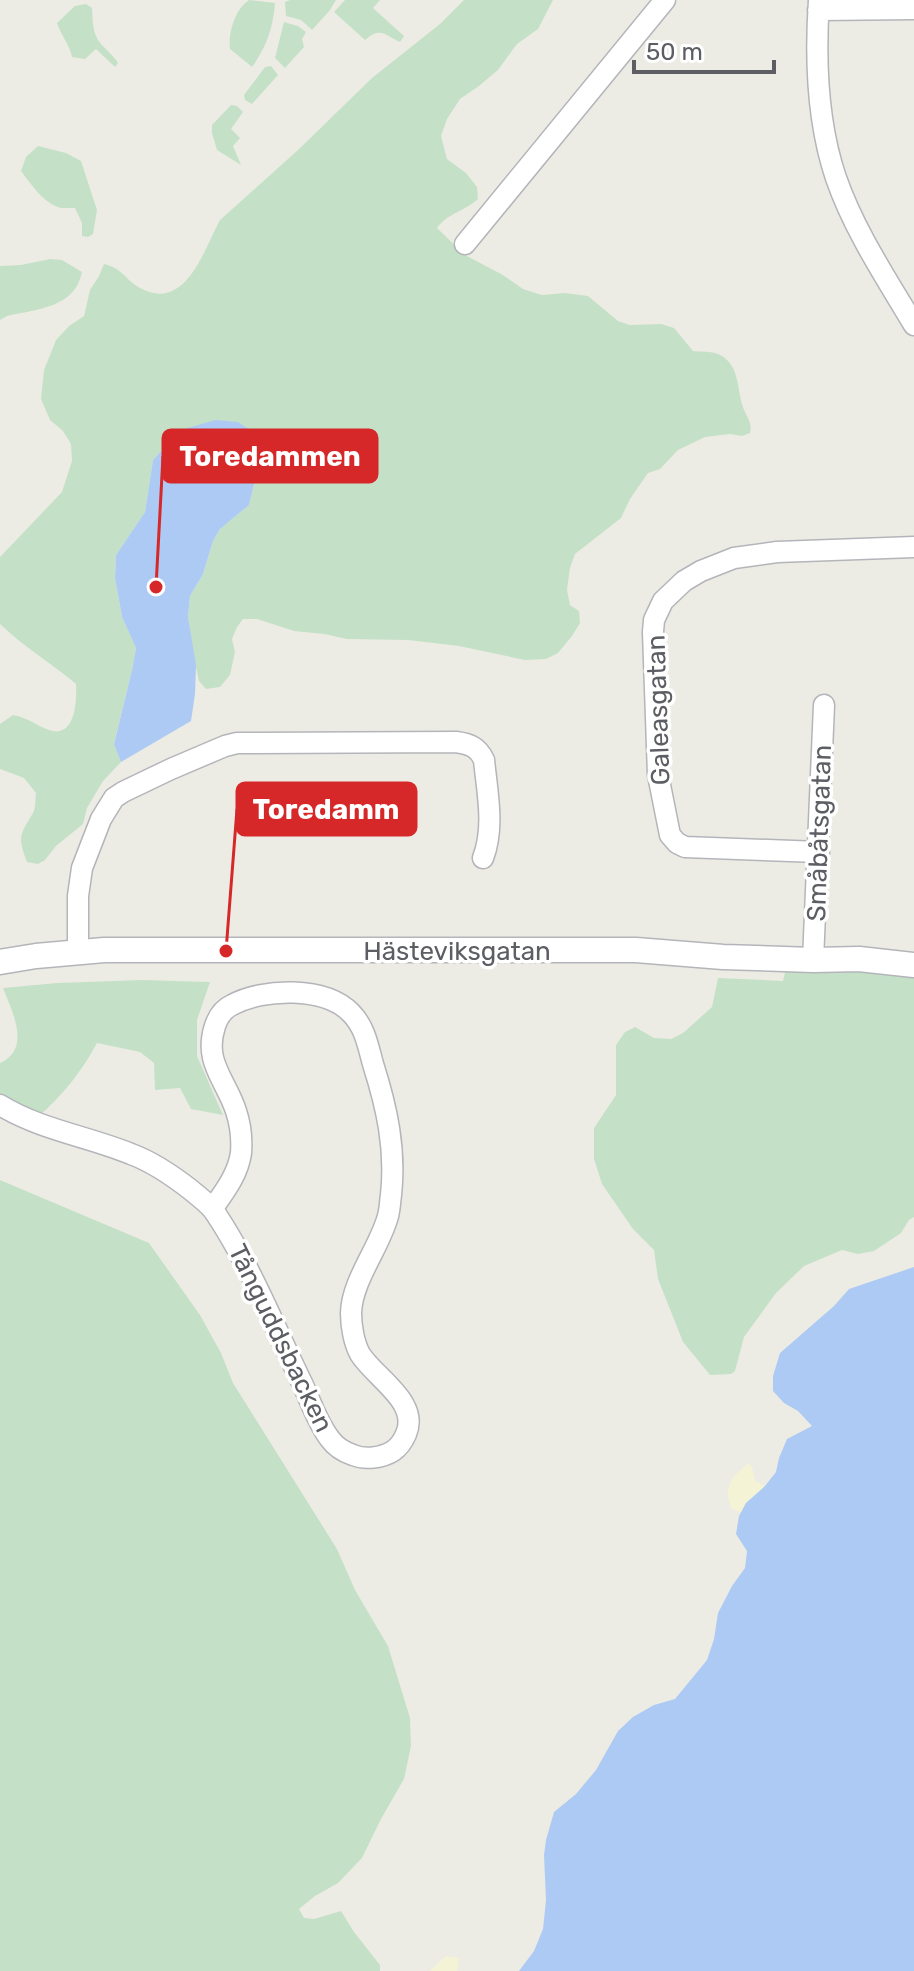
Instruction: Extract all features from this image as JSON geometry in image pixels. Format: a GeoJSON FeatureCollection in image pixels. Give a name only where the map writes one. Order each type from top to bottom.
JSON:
{"type":"FeatureCollection","features":[{"type":"Feature","properties":{"kind":"street"},"geometry":{"type":"LineString","coordinates":[[465,244],[665,0]]}},
{"type":"Feature","properties":{"kind":"street"},"geometry":{"type":"LineString","coordinates":[[914,9],[819,5],[818,64],[821,102],[836,176],[856,226],[914,325]]}},
{"type":"Feature","properties":{"kind":"street","name":"Galeasgatan"},"geometry":{"type":"LineString","coordinates":[[819,852],[685,847],[670,835],[656,752],[654,620],[663,601],[684,581],[734,558],[777,552],[914,547]]}},
{"type":"Feature","properties":{"kind":"street","name":"Småbåtsgatan"},"geometry":{"type":"LineString","coordinates":[[813,960],[824,705]]}},
{"type":"Feature","properties":{"kind":"street"},"geometry":{"type":"LineString","coordinates":[[78,952],[78,896],[82,868],[101,819],[114,798],[171,769],[237,743],[456,742],[474,747],[481,752],[484,760],[489,823],[488,844],[483,858]]}},
{"type":"Feature","properties":{"kind":"street","name":"Hästeviksgatan"},"geometry":{"type":"LineString","coordinates":[[0,962],[78,952],[636,950],[723,957],[859,959],[914,965]]}},
{"type":"Feature","properties":{"kind":"street","name":"Tånguddsbacken"},"geometry":{"type":"LineString","coordinates":[[0,1105],[48,1128],[131,1153],[179,1181],[213,1208],[262,1296],[317,1418],[333,1444],[353,1455],[365,1457],[377,1457],[398,1447],[407,1432],[408,1412],[358,1351],[351,1312],[355,1294],[389,1215],[394,1162],[390,1124],[361,1026],[349,1011],[328,998],[297,992],[267,994],[229,1006],[218,1017],[211,1054],[238,1117],[241,1154],[234,1178],[213,1208]]}},
{"type":"Feature","properties":{"kind":"green space"},"geometry":{"type":"Polygon","coordinates":[[[249,0],[275,3],[268,36],[252,67],[230,49],[231,29],[236,15],[249,0]]]}},
{"type":"Feature","properties":{"kind":"green space"},"geometry":{"type":"Polygon","coordinates":[[[336,0],[312,30],[301,20],[286,16],[285,2],[336,0]]]}},
{"type":"Feature","properties":{"kind":"green space"},"geometry":{"type":"Polygon","coordinates":[[[345,0],[380,0],[373,8],[404,36],[400,42],[379,33],[365,40],[334,12],[345,0]]]}},
{"type":"Feature","properties":{"kind":"green space"},"geometry":{"type":"Polygon","coordinates":[[[464,0],[553,0],[538,29],[517,44],[498,70],[460,99],[447,119],[441,136],[447,159],[466,173],[477,187],[478,199],[437,228],[465,255],[523,289],[542,295],[565,293],[588,296],[618,321],[630,325],[661,324],[674,328],[693,351],[715,353],[725,358],[734,369],[750,433],[705,437],[678,450],[660,469],[648,473],[621,518],[575,554],[567,590],[570,605],[579,611],[580,623],[558,653],[546,659],[525,660],[459,646],[408,640],[347,639],[294,631],[257,619],[243,619],[232,639],[235,652],[230,675],[220,687],[206,689],[199,681],[193,654],[188,617],[190,596],[203,574],[220,529],[249,505],[258,469],[254,454],[256,434],[174,432],[153,460],[145,512],[116,555],[115,578],[122,617],[136,648],[114,743],[121,762],[103,781],[87,808],[83,824],[56,846],[45,860],[38,864],[27,862],[21,836],[34,811],[36,793],[24,778],[0,769],[0,724],[13,715],[49,730],[64,729],[73,717],[76,684],[0,624],[0,557],[62,492],[72,461],[71,444],[63,431],[50,420],[41,399],[44,370],[56,340],[84,316],[90,290],[104,264],[116,269],[140,288],[156,293],[170,292],[181,285],[200,261],[220,220],[372,78],[440,24],[464,0]]]}},
{"type":"Feature","properties":{"kind":"green space"},"geometry":{"type":"Polygon","coordinates":[[[86,4],[92,8],[97,38],[118,63],[115,67],[96,49],[85,59],[72,57],[57,23],[75,6],[86,4]]]}},
{"type":"Feature","properties":{"kind":"green space"},"geometry":{"type":"Polygon","coordinates":[[[284,22],[306,32],[302,39],[304,47],[285,68],[275,58],[284,22]]]}},
{"type":"Feature","properties":{"kind":"green space"},"geometry":{"type":"Polygon","coordinates":[[[271,66],[278,75],[252,104],[245,100],[244,95],[265,67],[271,66]]]}},
{"type":"Feature","properties":{"kind":"green space"},"geometry":{"type":"Polygon","coordinates":[[[231,105],[243,112],[231,129],[240,138],[233,146],[241,165],[217,150],[212,133],[212,125],[231,105]]]}},
{"type":"Feature","properties":{"kind":"green space"},"geometry":{"type":"Polygon","coordinates":[[[38,146],[66,153],[81,161],[97,210],[93,234],[88,237],[82,236],[82,223],[75,208],[61,208],[49,202],[21,171],[26,157],[38,146]]]}},
{"type":"Feature","properties":{"kind":"green space"},"geometry":{"type":"Polygon","coordinates":[[[62,260],[82,272],[72,293],[53,305],[0,320],[0,266],[62,260]]]}},
{"type":"Feature","properties":{"kind":"green space"},"geometry":{"type":"Polygon","coordinates":[[[787,964],[914,973],[914,1217],[901,1233],[874,1251],[858,1254],[842,1250],[804,1266],[776,1293],[744,1337],[735,1371],[710,1375],[683,1342],[658,1279],[654,1250],[633,1229],[602,1184],[594,1159],[594,1128],[616,1095],[616,1045],[625,1032],[635,1027],[654,1038],[671,1039],[683,1033],[712,1007],[718,978],[783,981],[787,964]]]}},
{"type":"Feature","properties":{"kind":"green space"},"geometry":{"type":"Polygon","coordinates":[[[142,980],[210,982],[197,1020],[197,1056],[223,1115],[191,1109],[180,1088],[155,1090],[154,1063],[140,1052],[97,1043],[71,1082],[39,1116],[0,1096],[0,1063],[10,1057],[17,1039],[14,1018],[3,988],[142,980]]]}},
{"type":"Feature","properties":{"kind":"green space"},"geometry":{"type":"Polygon","coordinates":[[[0,1180],[149,1243],[200,1315],[233,1383],[337,1549],[355,1590],[388,1646],[410,1718],[411,1746],[404,1779],[362,1858],[338,1883],[299,1909],[304,1918],[314,1919],[341,1911],[380,1965],[380,1971],[0,1971],[0,1180]]]}},
{"type":"Feature","properties":{"kind":"sand"},"geometry":{"type":"Polygon","coordinates":[[[749,1463],[755,1481],[765,1486],[746,1503],[741,1512],[732,1509],[728,1494],[734,1477],[749,1463]]]}},
{"type":"Feature","properties":{"kind":"sand"},"geometry":{"type":"Polygon","coordinates":[[[446,1956],[459,1958],[457,1971],[430,1971],[446,1956]]]}},
{"type":"Feature","properties":{"kind":"water"},"geometry":{"type":"Polygon","coordinates":[[[215,420],[238,422],[256,434],[254,454],[258,469],[249,505],[220,529],[203,574],[190,596],[188,617],[196,665],[191,721],[121,762],[114,744],[136,648],[122,617],[115,578],[116,555],[145,512],[153,460],[174,432],[215,420]]]}},
{"type":"Feature","properties":{"kind":"water"},"geometry":{"type":"Polygon","coordinates":[[[914,1267],[914,1971],[519,1971],[534,1951],[543,1929],[546,1900],[544,1855],[554,1812],[576,1794],[596,1770],[618,1731],[633,1717],[654,1705],[675,1699],[707,1660],[718,1613],[745,1568],[747,1551],[736,1534],[739,1516],[746,1503],[776,1472],[787,1439],[812,1426],[773,1391],[773,1376],[780,1353],[849,1289],[914,1267]]]}},
{"type":"Feature","properties":{"kind":"place","name":"Toredammen"},"geometry":{"type":"Point","coordinates":[156,587]}},
{"type":"Feature","properties":{"kind":"place","name":"Toredamm"},"geometry":{"type":"Point","coordinates":[226,951]}}]}
